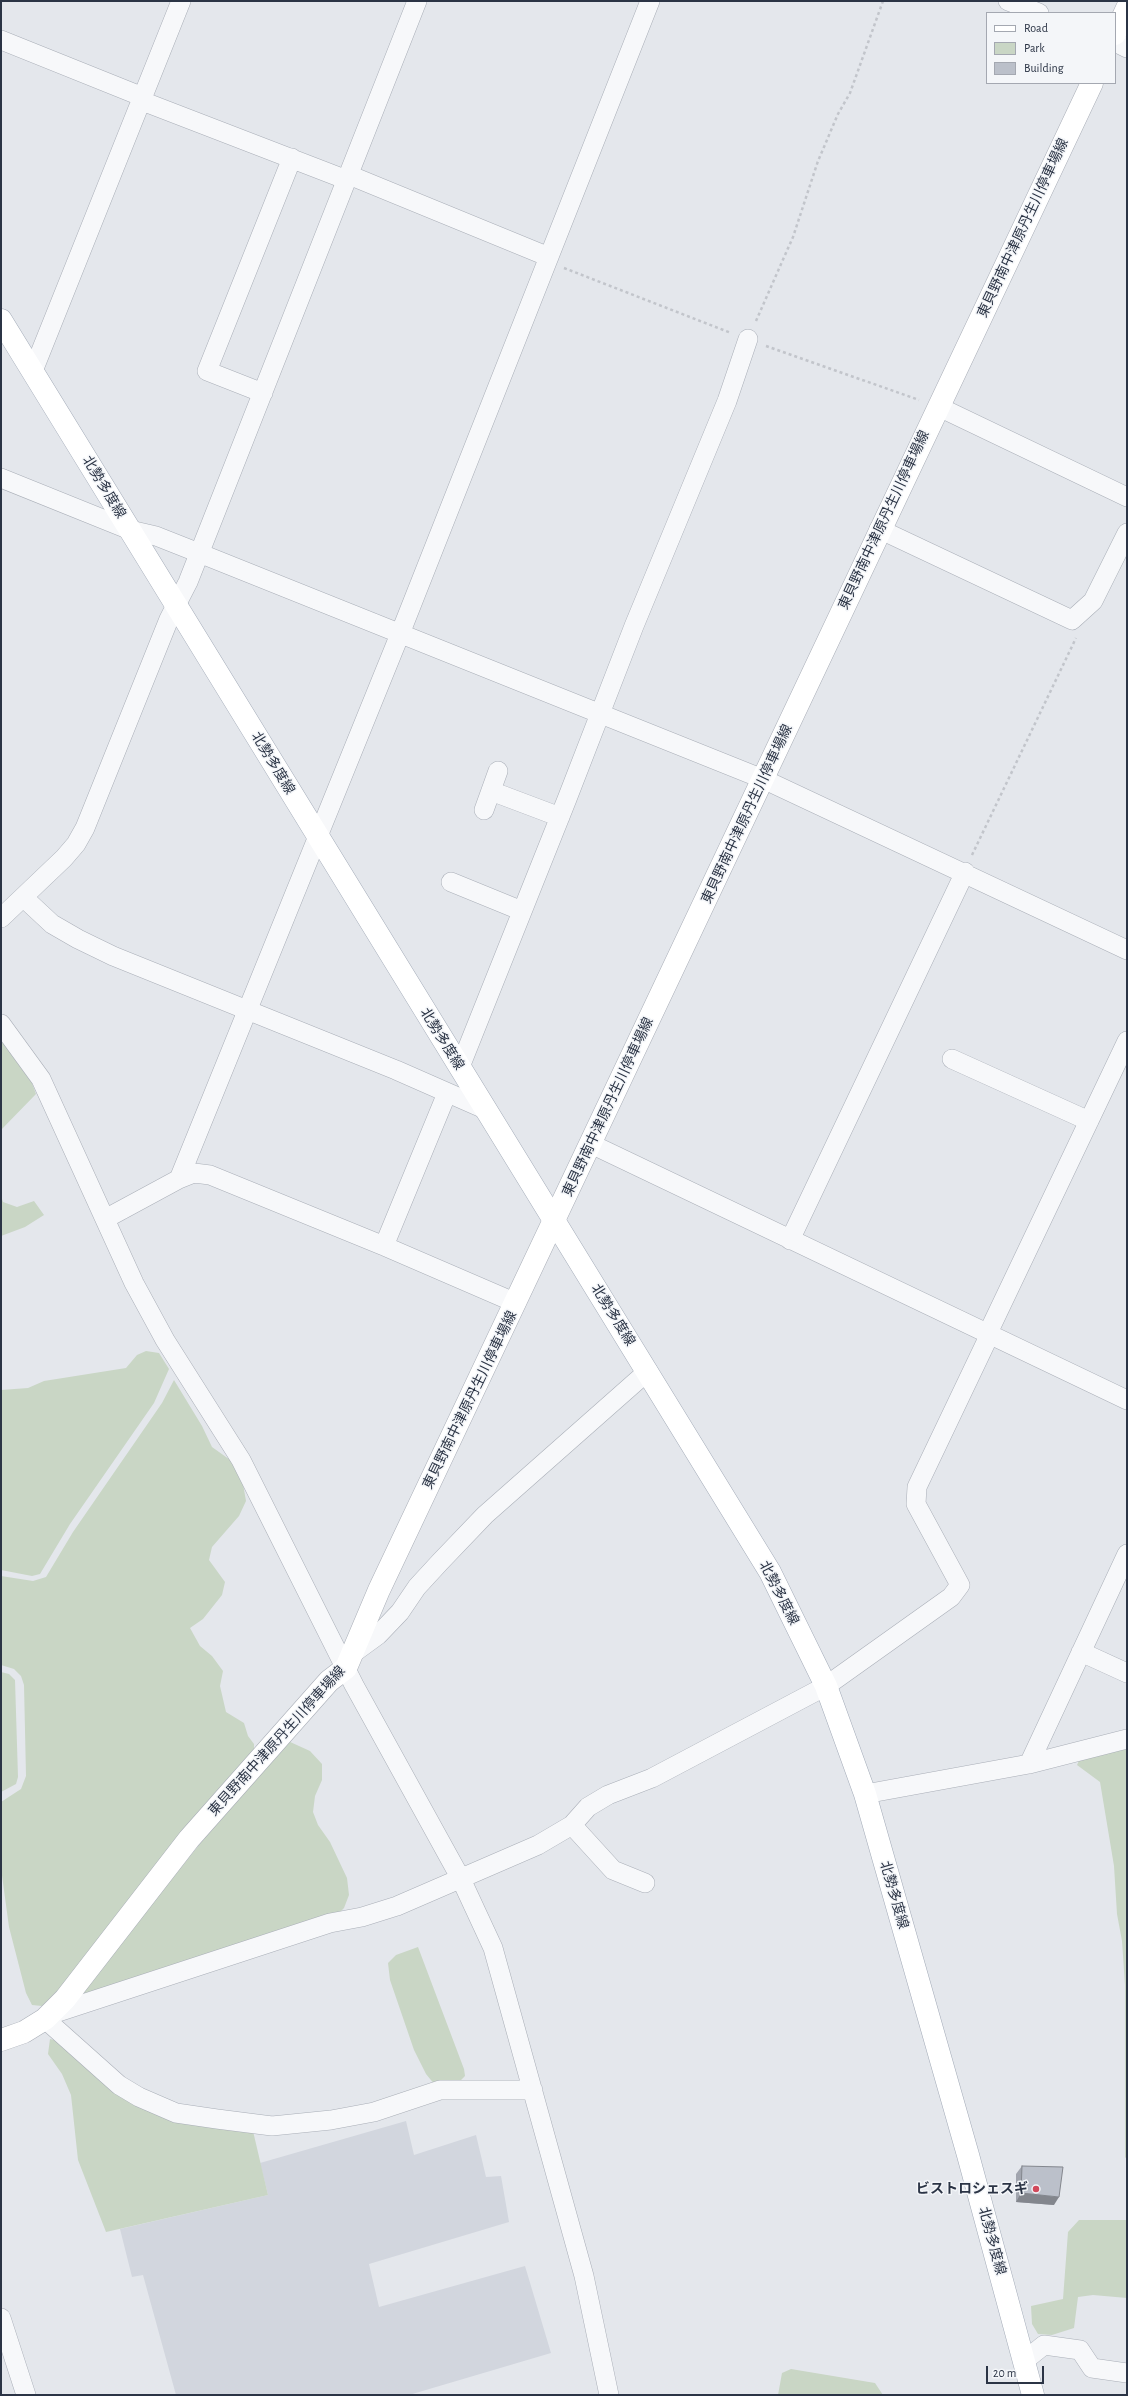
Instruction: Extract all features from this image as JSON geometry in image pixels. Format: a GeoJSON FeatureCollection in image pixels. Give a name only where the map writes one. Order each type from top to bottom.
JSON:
{"type":"FeatureCollection","features":[{"type":"Feature","properties":{"kind":"main road"},"geometry":{"type":"LineString","coordinates":[[1116,32],[1127,8]]}},
{"type":"Feature","properties":{"kind":"main road","name":"東貝野南中津原丹生川停車場線"},"geometry":{"type":"LineString","coordinates":[[1,2040],[24,2032],[47,2017],[65,1999],[189,1838],[329,1681],[349,1661],[379,1590],[516,1304],[554,1220],[763,779],[879,529],[939,407],[1092,84]]}},
{"type":"Feature","properties":{"kind":"main road","name":"北勢多度線"},"geometry":{"type":"LineString","coordinates":[[1,320],[460,1068],[648,1371],[770,1572],[826,1686],[865,1794],[968,2155],[1033,2395]]}},
{"type":"Feature","properties":{"kind":"street"},"geometry":{"type":"LineString","coordinates":[[33,371],[182,1]]}},
{"type":"Feature","properties":{"kind":"street"},"geometry":{"type":"LineString","coordinates":[[1,918],[68,854],[76,844],[85,828],[169,619],[177,606],[199,553],[417,1]]}},
{"type":"Feature","properties":{"kind":"street"},"geometry":{"type":"LineString","coordinates":[[179,1179],[400,634],[650,1]]}},
{"type":"Feature","properties":{"kind":"street"},"geometry":{"type":"LineString","coordinates":[[1008,1],[1036,12]]}},
{"type":"Feature","properties":{"kind":"street"},"geometry":{"type":"LineString","coordinates":[[1,40],[143,99],[549,257]]}},
{"type":"Feature","properties":{"kind":"street"},"geometry":{"type":"LineString","coordinates":[[1116,42],[1127,48]]}},
{"type":"Feature","properties":{"kind":"street"},"geometry":{"type":"LineString","coordinates":[[263,393],[208,371],[292,158]]}},
{"type":"Feature","properties":{"kind":"street"},"geometry":{"type":"LineString","coordinates":[[460,1068],[560,817],[599,714],[727,401],[748,339]]}},
{"type":"Feature","properties":{"kind":"street"},"geometry":{"type":"LineString","coordinates":[[939,407],[1127,497]]}},
{"type":"Feature","properties":{"kind":"street"},"geometry":{"type":"LineString","coordinates":[[1,478],[130,530],[156,536],[763,779],[965,872],[1127,950]]}},
{"type":"Feature","properties":{"kind":"street"},"geometry":{"type":"LineString","coordinates":[[879,529],[1072,620],[1093,601],[1127,533]]}},
{"type":"Feature","properties":{"kind":"street"},"geometry":{"type":"LineString","coordinates":[[484,810],[498,771]]}},
{"type":"Feature","properties":{"kind":"street"},"geometry":{"type":"LineString","coordinates":[[491,791],[560,817]]}},
{"type":"Feature","properties":{"kind":"street"},"geometry":{"type":"LineString","coordinates":[[790,1240],[965,872]]}},
{"type":"Feature","properties":{"kind":"street"},"geometry":{"type":"LineString","coordinates":[[451,882],[522,911]]}},
{"type":"Feature","properties":{"kind":"street"},"geometry":{"type":"LineString","coordinates":[[24,897],[52,924],[78,939],[160,976],[447,1092],[487,1110]]}},
{"type":"Feature","properties":{"kind":"street"},"geometry":{"type":"LineString","coordinates":[[1,1024],[41,1079],[134,1284],[165,1340],[242,1460],[349,1661],[461,1879],[493,1948],[584,2276],[609,2395]]}},
{"type":"Feature","properties":{"kind":"street"},"geometry":{"type":"LineString","coordinates":[[533,2090],[440,2090],[374,2112],[331,2120],[272,2126],[176,2113],[139,2097],[119,2085],[47,2017],[330,1923],[362,1917],[397,1906],[538,1845],[572,1825],[588,1807],[608,1795],[652,1778],[826,1686],[951,1596],[960,1585],[916,1504],[917,1487],[1127,1041]]}},
{"type":"Feature","properties":{"kind":"street"},"geometry":{"type":"LineString","coordinates":[[952,1058],[1089,1121]]}},
{"type":"Feature","properties":{"kind":"street"},"geometry":{"type":"LineString","coordinates":[[384,1246],[447,1092]]}},
{"type":"Feature","properties":{"kind":"street"},"geometry":{"type":"LineString","coordinates":[[590,1144],[988,1336],[1127,1400]]}},
{"type":"Feature","properties":{"kind":"street"},"geometry":{"type":"LineString","coordinates":[[105,1219],[179,1179],[194,1173],[210,1175],[384,1246],[516,1304]]}},
{"type":"Feature","properties":{"kind":"street"},"geometry":{"type":"LineString","coordinates":[[349,1661],[378,1635],[400,1612],[431,1572],[486,1515],[648,1371]]}},
{"type":"Feature","properties":{"kind":"street"},"geometry":{"type":"LineString","coordinates":[[1029,1764],[1127,1554]]}},
{"type":"Feature","properties":{"kind":"street"},"geometry":{"type":"LineString","coordinates":[[1081,1652],[1127,1673]]}},
{"type":"Feature","properties":{"kind":"street"},"geometry":{"type":"LineString","coordinates":[[865,1794],[1029,1764],[1127,1739]]}},
{"type":"Feature","properties":{"kind":"street"},"geometry":{"type":"LineString","coordinates":[[572,1825],[613,1870],[645,1883]]}},
{"type":"Feature","properties":{"kind":"street"},"geometry":{"type":"LineString","coordinates":[[1,2318],[26,2395]]}},
{"type":"Feature","properties":{"kind":"street"},"geometry":{"type":"LineString","coordinates":[[1024,2361],[1044,2345],[1080,2350],[1092,2368],[1127,2373]]}},
{"type":"Feature","properties":{"kind":"path"},"geometry":{"type":"LineString","coordinates":[[748,339],[793,237],[818,161],[838,114],[850,93],[883,1]]}},
{"type":"Feature","properties":{"kind":"path"},"geometry":{"type":"LineString","coordinates":[[965,872],[1078,632],[1085,609]]}},
{"type":"Feature","properties":{"kind":"shaded area"},"geometry":{"type":"Polygon","coordinates":[[[406,2121],[414,2155],[476,2135],[486,2177],[501,2176],[509,2222],[369,2264],[379,2307],[525,2266],[551,2353],[409,2395],[176,2395],[143,2275],[132,2277],[120,2229],[268,2195],[260,2163],[406,2121]]]}},
{"type":"Feature","properties":{"kind":"green space"},"geometry":{"type":"Polygon","coordinates":[[[1,1040],[32,1083],[36,1094],[1,1130],[1,1040]]]}},
{"type":"Feature","properties":{"kind":"green space"},"geometry":{"type":"Polygon","coordinates":[[[1,1196],[3,1202],[17,1207],[34,1201],[44,1215],[25,1227],[1,1236],[1,1196]]]}},
{"type":"Feature","properties":{"kind":"green space"},"geometry":{"type":"Polygon","coordinates":[[[146,1351],[159,1353],[169,1369],[154,1403],[70,1524],[40,1574],[32,1576],[1,1570],[1,1390],[28,1388],[44,1381],[126,1368],[137,1355],[146,1351]]]}},
{"type":"Feature","properties":{"kind":"green space"},"geometry":{"type":"Polygon","coordinates":[[[174,1380],[202,1426],[212,1447],[233,1462],[243,1484],[246,1501],[239,1516],[212,1547],[209,1560],[225,1582],[222,1595],[203,1619],[190,1628],[200,1646],[212,1656],[223,1671],[220,1686],[226,1712],[244,1723],[248,1736],[254,1744],[254,1749],[57,1997],[42,2006],[32,2005],[26,1993],[9,1927],[1,1868],[1,1802],[21,1789],[26,1776],[24,1685],[21,1676],[14,1669],[1,1665],[1,1576],[33,1581],[46,1577],[73,1532],[162,1403],[174,1380]]]}},
{"type":"Feature","properties":{"kind":"green space"},"geometry":{"type":"Polygon","coordinates":[[[1,1672],[9,1674],[15,1680],[18,1777],[16,1784],[1,1792],[1,1672]]]}},
{"type":"Feature","properties":{"kind":"green space"},"geometry":{"type":"Polygon","coordinates":[[[288,1741],[310,1751],[322,1764],[322,1780],[315,1796],[313,1812],[318,1825],[330,1842],[347,1878],[349,1895],[344,1908],[335,1917],[73,2003],[277,1747],[288,1741]]]}},
{"type":"Feature","properties":{"kind":"green space"},"geometry":{"type":"Polygon","coordinates":[[[1127,1745],[1127,2160],[1125,2157],[1125,1985],[1122,1941],[1117,1914],[1114,1866],[1100,1782],[1077,1765],[1082,1754],[1127,1745]]]}},
{"type":"Feature","properties":{"kind":"green space"},"geometry":{"type":"Polygon","coordinates":[[[418,1947],[464,2069],[465,2076],[460,2081],[435,2085],[426,2074],[414,2050],[390,1980],[388,1963],[396,1955],[418,1947]]]}},
{"type":"Feature","properties":{"kind":"green space"},"geometry":{"type":"Polygon","coordinates":[[[50,2039],[58,2041],[103,2083],[253,2131],[268,2195],[106,2232],[78,2160],[71,2095],[62,2074],[48,2054],[50,2039]]]}},
{"type":"Feature","properties":{"kind":"green space"},"geometry":{"type":"Polygon","coordinates":[[[1079,2220],[1127,2220],[1127,2298],[1093,2295],[1078,2297],[1074,2328],[1052,2335],[1038,2334],[1032,2324],[1031,2306],[1063,2299],[1068,2232],[1079,2220]]]}},
{"type":"Feature","properties":{"kind":"green space"},"geometry":{"type":"Polygon","coordinates":[[[791,2369],[875,2383],[883,2395],[778,2395],[782,2373],[791,2369]]]}},
{"type":"Feature","properties":{"kind":"building","name":"ビストロシェスギ"},"geometry":{"type":"Polygon","coordinates":[[[1022,2166],[1063,2167],[1059,2197],[1021,2193],[1022,2166]]]}},
{"type":"Feature","properties":{"kind":"place","name":"ビストロシェスギ"},"geometry":{"type":"Point","coordinates":[1036,2189]}}]}
